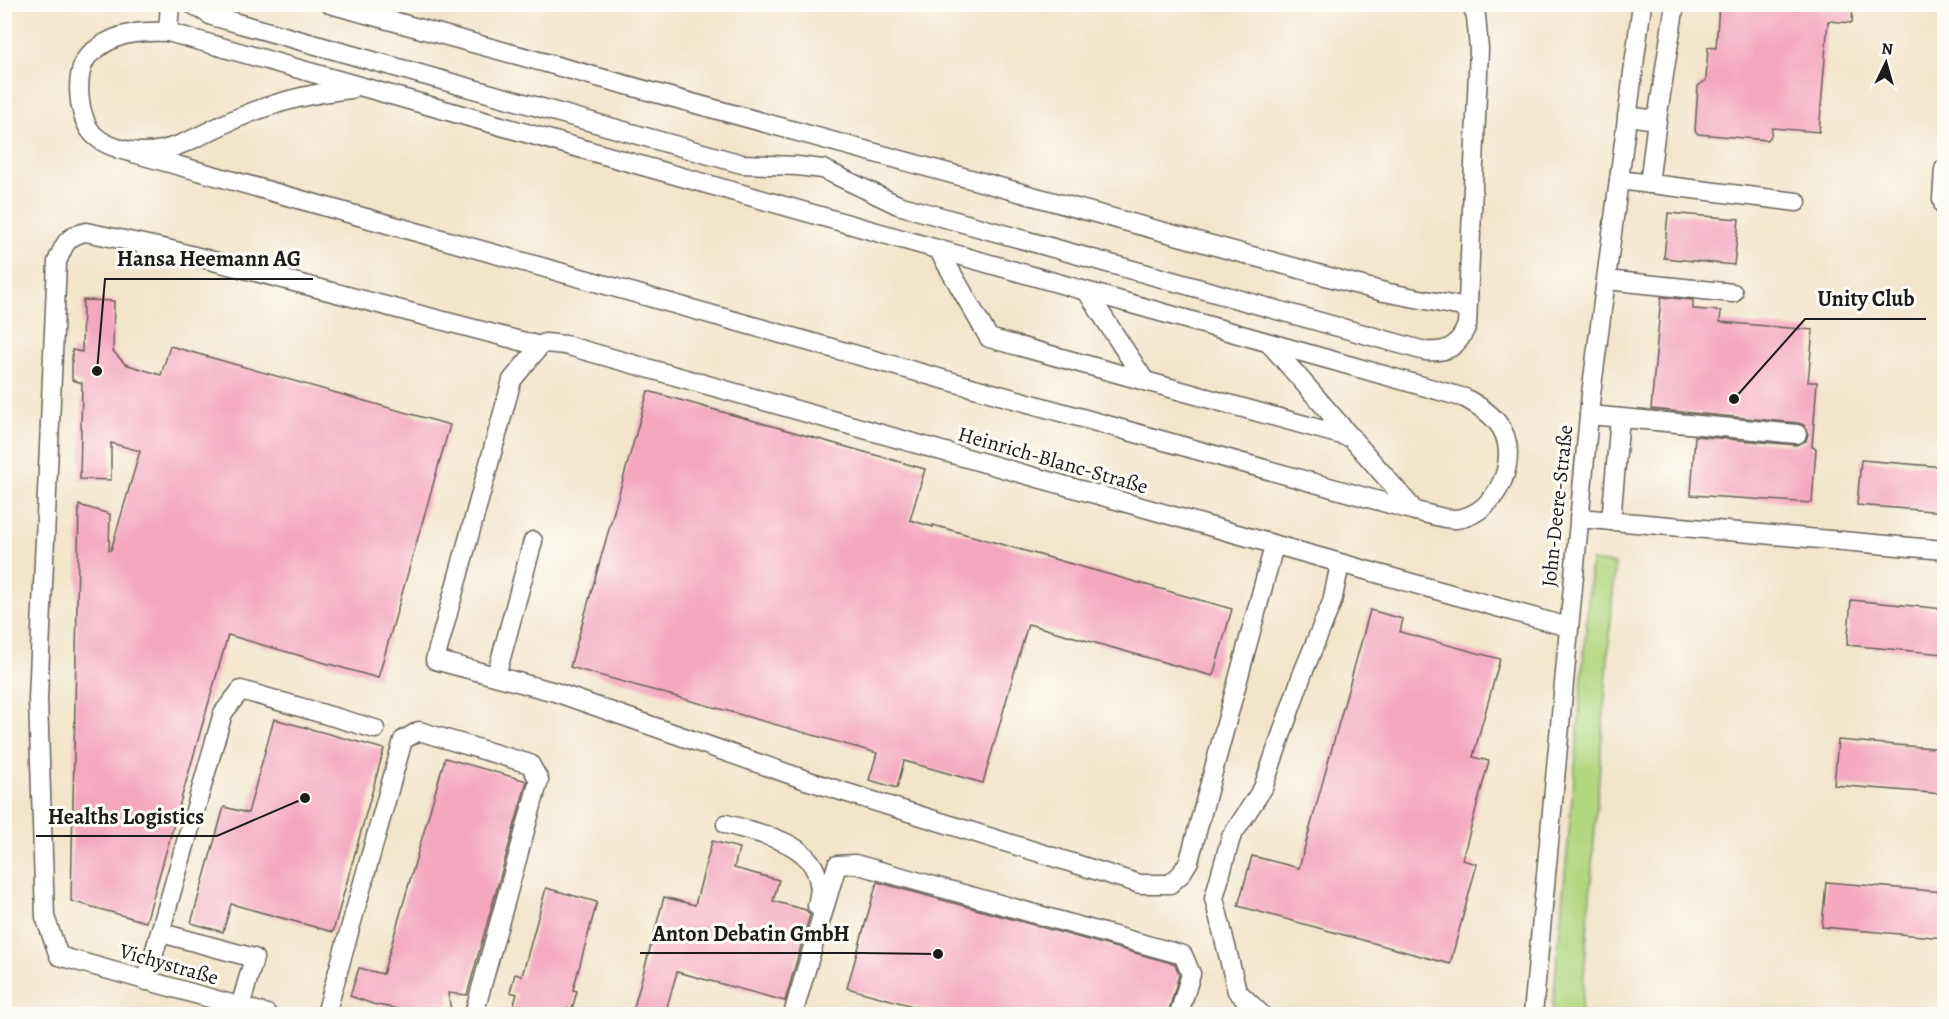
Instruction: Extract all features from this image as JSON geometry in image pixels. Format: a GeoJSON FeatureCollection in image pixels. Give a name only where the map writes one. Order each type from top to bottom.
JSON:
{"type":"FeatureCollection","features":[{"type":"Feature","properties":{"kind":"street"},"geometry":{"type":"LineString","coordinates":[[168,33],[170,4]]}},
{"type":"Feature","properties":{"kind":"street"},"geometry":{"type":"LineString","coordinates":[[192,4],[212,16],[742,164],[823,169],[897,205],[1425,351],[1441,352],[1455,345],[1462,338],[1467,325],[1479,49],[1476,16],[1472,4]]}},
{"type":"Feature","properties":{"kind":"street"},"geometry":{"type":"LineString","coordinates":[[330,4],[1384,292],[1467,309]]}},
{"type":"Feature","properties":{"kind":"street","name":"John-Deere-Straße"},"geometry":{"type":"LineString","coordinates":[[1533,1014],[1589,415],[1642,4]]}},
{"type":"Feature","properties":{"kind":"street"},"geometry":{"type":"LineString","coordinates":[[1649,184],[1675,4]]}},
{"type":"Feature","properties":{"kind":"street"},"geometry":{"type":"LineString","coordinates":[[138,31],[168,33],[1465,398],[1484,408],[1498,424],[1507,442],[1508,466],[1494,498],[1478,511],[1455,519],[1415,511],[119,149],[96,137],[83,120],[78,84],[87,56],[110,39],[138,31]]}},
{"type":"Feature","properties":{"kind":"street"},"geometry":{"type":"LineString","coordinates":[[119,149],[142,152],[164,151],[242,116],[317,92],[360,88]]}},
{"type":"Feature","properties":{"kind":"street"},"geometry":{"type":"LineString","coordinates":[[1627,116],[1657,120]]}},
{"type":"Feature","properties":{"kind":"street"},"geometry":{"type":"LineString","coordinates":[[1944,169],[1942,199],[1944,206]]}},
{"type":"Feature","properties":{"kind":"street"},"geometry":{"type":"LineString","coordinates":[[1619,180],[1797,202]]}},
{"type":"Feature","properties":{"kind":"street","name":"Heinrich-Blanc-Straße"},"geometry":{"type":"LineString","coordinates":[[59,956],[45,917],[38,699],[57,262],[65,244],[74,234],[86,232],[166,249],[492,335],[536,352],[545,343],[565,345],[1568,627]]}},
{"type":"Feature","properties":{"kind":"street"},"geometry":{"type":"LineString","coordinates":[[939,250],[989,338],[1352,438]]}},
{"type":"Feature","properties":{"kind":"street"},"geometry":{"type":"LineString","coordinates":[[1606,280],[1733,293]]}},
{"type":"Feature","properties":{"kind":"street"},"geometry":{"type":"LineString","coordinates":[[1087,292],[1144,381]]}},
{"type":"Feature","properties":{"kind":"street"},"geometry":{"type":"LineString","coordinates":[[1269,343],[1415,511]]}},
{"type":"Feature","properties":{"kind":"street"},"geometry":{"type":"LineString","coordinates":[[536,352],[512,380],[435,660],[555,692],[809,781],[1140,884],[1170,884],[1181,874],[1189,861],[1275,546]]}},
{"type":"Feature","properties":{"kind":"street"},"geometry":{"type":"LineString","coordinates":[[1589,415],[1797,434]]}},
{"type":"Feature","properties":{"kind":"street"},"geometry":{"type":"LineString","coordinates":[[1611,521],[1620,418]]}},
{"type":"Feature","properties":{"kind":"street"},"geometry":{"type":"LineString","coordinates":[[1579,518],[1944,550]]}},
{"type":"Feature","properties":{"kind":"street"},"geometry":{"type":"LineString","coordinates":[[496,676],[534,541]]}},
{"type":"Feature","properties":{"kind":"street"},"geometry":{"type":"LineString","coordinates":[[1261,1014],[1237,991],[1214,898],[1231,837],[1263,788],[1302,675],[1332,602],[1340,564]]}},
{"type":"Feature","properties":{"kind":"street"},"geometry":{"type":"LineString","coordinates":[[146,981],[223,713],[241,690],[375,729]]}},
{"type":"Feature","properties":{"kind":"street"},"geometry":{"type":"LineString","coordinates":[[326,1014],[403,740],[419,731],[530,764],[539,780],[474,1014]]}},
{"type":"Feature","properties":{"kind":"street"},"geometry":{"type":"LineString","coordinates":[[726,824],[789,844],[807,856],[817,871],[820,885],[817,906],[786,1014]]}},
{"type":"Feature","properties":{"kind":"street"},"geometry":{"type":"LineString","coordinates":[[793,1014],[837,866],[855,864],[1183,955],[1191,974],[1179,1014]]}},
{"type":"Feature","properties":{"kind":"street"},"geometry":{"type":"LineString","coordinates":[[168,935],[254,958],[240,1007]]}},
{"type":"Feature","properties":{"kind":"street","name":"Vichystraße"},"geometry":{"type":"LineString","coordinates":[[59,956],[146,981],[206,1006],[240,1007],[267,1014]]}},
{"type":"Feature","properties":{"kind":"green space"},"geometry":{"type":"Polygon","coordinates":[[[1591,561],[1615,564],[1581,1014],[1552,1014],[1576,757],[1591,561]]]}},
{"type":"Feature","properties":{"kind":"building"},"geometry":{"type":"Polygon","coordinates":[[[1719,4],[1853,4],[1852,23],[1828,21],[1819,132],[1772,128],[1771,136],[1767,140],[1698,134],[1695,131],[1698,86],[1706,80],[1708,47],[1716,48],[1719,4]]]}},
{"type":"Feature","properties":{"kind":"building"},"geometry":{"type":"Polygon","coordinates":[[[1668,213],[1739,219],[1734,265],[1664,258],[1668,213]]]}},
{"type":"Feature","properties":{"kind":"building"},"geometry":{"type":"Polygon","coordinates":[[[1661,297],[1693,300],[1693,309],[1721,311],[1720,322],[1813,330],[1808,382],[1817,382],[1812,447],[1816,448],[1812,503],[1691,495],[1695,436],[1796,445],[1806,441],[1808,434],[1804,425],[1798,423],[1651,409],[1661,297]]]}},
{"type":"Feature","properties":{"kind":"building"},"geometry":{"type":"Polygon","coordinates":[[[83,300],[114,301],[113,351],[125,364],[161,375],[170,346],[450,425],[378,678],[228,635],[146,922],[71,901],[79,505],[110,514],[109,550],[111,550],[140,451],[111,443],[111,480],[80,479],[82,383],[72,380],[72,350],[82,352],[83,300]]]}},
{"type":"Feature","properties":{"kind":"building"},"geometry":{"type":"Polygon","coordinates":[[[648,391],[925,469],[910,520],[1232,609],[1213,676],[1028,624],[983,783],[904,761],[897,788],[869,780],[877,753],[570,667],[648,391]]]}},
{"type":"Feature","properties":{"kind":"building"},"geometry":{"type":"Polygon","coordinates":[[[1861,460],[1944,467],[1944,512],[1857,505],[1861,460]]]}},
{"type":"Feature","properties":{"kind":"building"},"geometry":{"type":"Polygon","coordinates":[[[1851,600],[1944,609],[1944,654],[1847,645],[1851,600]]]}},
{"type":"Feature","properties":{"kind":"building"},"geometry":{"type":"Polygon","coordinates":[[[1370,610],[1403,619],[1400,632],[1500,659],[1473,757],[1489,761],[1462,860],[1477,864],[1450,964],[1238,906],[1252,856],[1299,868],[1370,610]]]}},
{"type":"Feature","properties":{"kind":"building"},"geometry":{"type":"Polygon","coordinates":[[[274,719],[384,749],[333,932],[231,904],[223,932],[191,923],[224,807],[248,813],[274,719]]]}},
{"type":"Feature","properties":{"kind":"building"},"geometry":{"type":"Polygon","coordinates":[[[1838,740],[1944,749],[1944,794],[1834,785],[1838,740]]]}},
{"type":"Feature","properties":{"kind":"building"},"geometry":{"type":"Polygon","coordinates":[[[445,758],[527,781],[467,995],[448,993],[451,1010],[408,1011],[373,1004],[350,996],[359,968],[383,974],[445,758]]]}},
{"type":"Feature","properties":{"kind":"building"},"geometry":{"type":"Polygon","coordinates":[[[712,841],[739,848],[734,868],[779,880],[773,901],[806,910],[810,915],[785,1001],[677,972],[665,1014],[633,1011],[664,897],[695,905],[712,841]]]}},
{"type":"Feature","properties":{"kind":"building"},"geometry":{"type":"Polygon","coordinates":[[[877,882],[1175,964],[1179,975],[1168,1014],[942,1014],[847,988],[877,882]]]}},
{"type":"Feature","properties":{"kind":"building"},"geometry":{"type":"Polygon","coordinates":[[[1826,882],[1944,892],[1944,938],[1822,927],[1826,882]]]}},
{"type":"Feature","properties":{"kind":"building"},"geometry":{"type":"Polygon","coordinates":[[[546,888],[597,902],[573,990],[577,991],[572,1009],[568,1008],[566,1014],[511,1014],[517,994],[510,992],[515,974],[522,976],[546,888]]]}},
{"type":"Feature","properties":{"kind":"place","name":"Hansa Heemann AG"},"geometry":{"type":"Point","coordinates":[97,371]}},
{"type":"Feature","properties":{"kind":"place","name":"Unity Club"},"geometry":{"type":"Point","coordinates":[1734,399]}},
{"type":"Feature","properties":{"kind":"place","name":"Healths Logistics"},"geometry":{"type":"Point","coordinates":[305,798]}},
{"type":"Feature","properties":{"kind":"place","name":"Anton Debatin GmbH"},"geometry":{"type":"Point","coordinates":[938,954]}}]}
